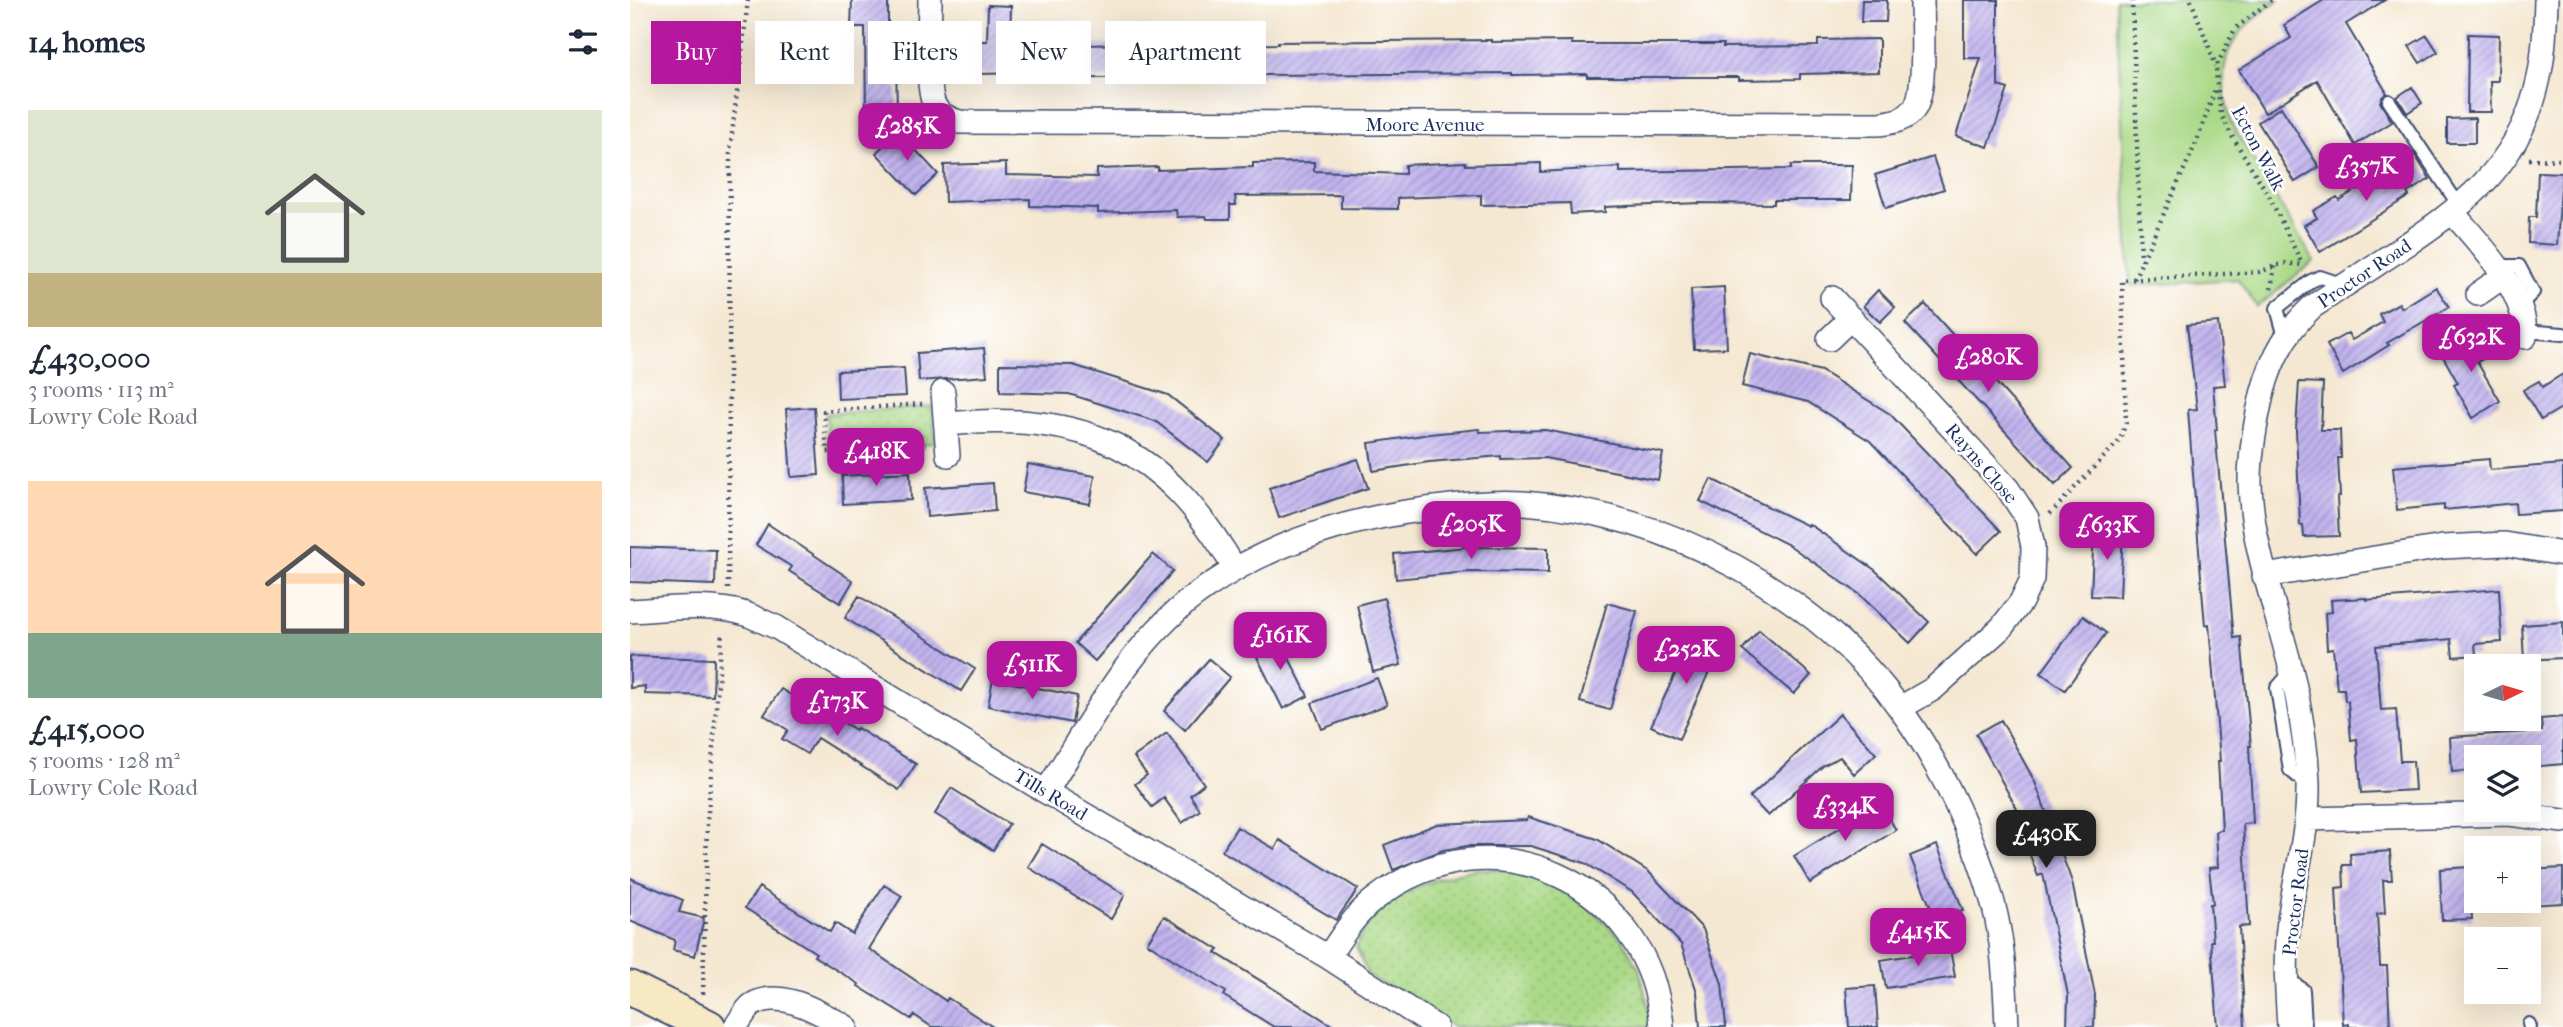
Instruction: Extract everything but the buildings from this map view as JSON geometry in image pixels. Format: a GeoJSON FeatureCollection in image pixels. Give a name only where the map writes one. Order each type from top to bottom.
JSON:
{"type":"FeatureCollection","features":[{"type":"Feature","properties":{"kind":"main road"},"geometry":{"type":"LineString","coordinates":[[630,988],[698,1021]]}},
{"type":"Feature","properties":{"kind":"street","name":"Moore Avenue"},"geometry":{"type":"LineString","coordinates":[[930,0],[930,90],[934,107],[944,117],[959,122],[1852,124],[1880,124],[1900,120],[1914,109],[1920,92],[1922,0]]}},
{"type":"Feature","properties":{"kind":"street","name":"Proctor Road"},"geometry":{"type":"LineString","coordinates":[[2289,1027],[2289,924],[2307,819],[2308,785],[2303,727],[2291,672],[2264,576],[2250,482],[2254,431],[2265,377],[2285,337],[2312,307],[2456,210],[2505,159],[2524,124],[2536,92],[2544,53],[2546,0]]}},
{"type":"Feature","properties":{"kind":"street"},"geometry":{"type":"LineString","coordinates":[[2456,210],[2501,271],[2519,306],[2525,334]]}},
{"type":"Feature","properties":{"kind":"street"},"geometry":{"type":"LineString","coordinates":[[2478,295],[2501,271]]}},
{"type":"Feature","properties":{"kind":"street","name":"Rayns Close"},"geometry":{"type":"LineString","coordinates":[[1832,298],[2008,489],[2027,518],[2033,547],[2032,579],[2021,602],[2001,628],[1933,689],[1900,708]]}},
{"type":"Feature","properties":{"kind":"street"},"geometry":{"type":"LineString","coordinates":[[1829,339],[1852,318]]}},
{"type":"Feature","properties":{"kind":"street"},"geometry":{"type":"LineString","coordinates":[[946,424],[1013,421],[1051,425],[1086,432],[1118,444],[1148,464],[1188,502],[1214,534],[1235,569]]}},
{"type":"Feature","properties":{"kind":"street"},"geometry":{"type":"LineString","coordinates":[[1046,792],[1122,671],[1163,622],[1205,588],[1235,569],[1321,531],[1381,515],[1456,505],[1523,503],[1600,515],[1665,533],[1710,553],[1769,588],[1820,624],[1863,664],[1900,708],[1940,770],[1971,835],[1996,917],[2004,961],[2007,1027]]}},
{"type":"Feature","properties":{"kind":"street"},"geometry":{"type":"LineString","coordinates":[[2264,576],[2443,547],[2505,544],[2563,554]]}},
{"type":"Feature","properties":{"kind":"street","name":"Tills Road"},"geometry":{"type":"LineString","coordinates":[[630,611],[685,608],[726,610],[746,614],[776,627],[1046,792],[1328,957],[1436,1027]]}},
{"type":"Feature","properties":{"kind":"street"},"geometry":{"type":"LineString","coordinates":[[2307,819],[2509,814],[2563,821]]}},
{"type":"Feature","properties":{"kind":"street"},"geometry":{"type":"LineString","coordinates":[[1328,957],[1348,926],[1365,908],[1404,879],[1438,865],[1474,859],[1511,860],[1547,869],[1580,886],[1609,908],[1632,936],[1650,969],[1660,1004],[1662,1027]]}},
{"type":"Feature","properties":{"kind":"street"},"geometry":{"type":"LineString","coordinates":[[735,1027],[751,1006],[769,999],[799,1003],[846,1027]]}},
{"type":"Feature","properties":{"kind":"lane"},"geometry":{"type":"LineString","coordinates":[[2389,101],[2456,210]]}},
{"type":"Feature","properties":{"kind":"lane"},"geometry":{"type":"LineString","coordinates":[[2285,337],[2277,308],[2320,277],[2345,285]]}},
{"type":"Feature","properties":{"kind":"lane"},"geometry":{"type":"LineString","coordinates":[[2525,334],[2563,334]]}},
{"type":"Feature","properties":{"kind":"lane"},"geometry":{"type":"LineString","coordinates":[[2287,978],[2304,990],[2305,1027]]}},
{"type":"Feature","properties":{"kind":"path"},"geometry":{"type":"LineString","coordinates":[[698,1021],[703,994],[707,825],[721,638],[728,589],[730,151],[748,0]]}},
{"type":"Feature","properties":{"kind":"path"},"geometry":{"type":"LineString","coordinates":[[2132,0],[2141,260]]}},
{"type":"Feature","properties":{"kind":"path"},"geometry":{"type":"LineString","coordinates":[[2190,0],[2216,67]]}},
{"type":"Feature","properties":{"kind":"path","name":"Ecton Walk"},"geometry":{"type":"LineString","coordinates":[[2271,0],[2235,29],[2216,67],[2221,114],[2269,196],[2311,281]]}},
{"type":"Feature","properties":{"kind":"path"},"geometry":{"type":"LineString","coordinates":[[2134,279],[2197,141],[2217,85]]}},
{"type":"Feature","properties":{"kind":"path"},"geometry":{"type":"LineString","coordinates":[[2031,535],[2120,440],[2126,422],[2122,280],[2259,272],[2284,263],[2302,265]]}},
{"type":"Feature","properties":{"kind":"path"},"geometry":{"type":"LineString","coordinates":[[824,411],[946,424],[827,452],[824,411]]}},
{"type":"Feature","properties":{"kind":"green space"},"geometry":{"type":"Polygon","coordinates":[[[2116,0],[2279,0],[2247,25],[2236,38],[2225,67],[2226,102],[2231,123],[2314,261],[2257,307],[2238,279],[2130,286],[2116,0]]]}},
{"type":"Feature","properties":{"kind":"green space"},"geometry":{"type":"Polygon","coordinates":[[[932,406],[935,443],[829,450],[826,414],[932,406]]]}},
{"type":"Feature","properties":{"kind":"green space"},"geometry":{"type":"Polygon","coordinates":[[[1477,869],[1511,870],[1574,893],[1622,939],[1639,969],[1653,1027],[1453,1027],[1368,975],[1356,947],[1375,915],[1405,893],[1441,878],[1477,869]]]}}]}
